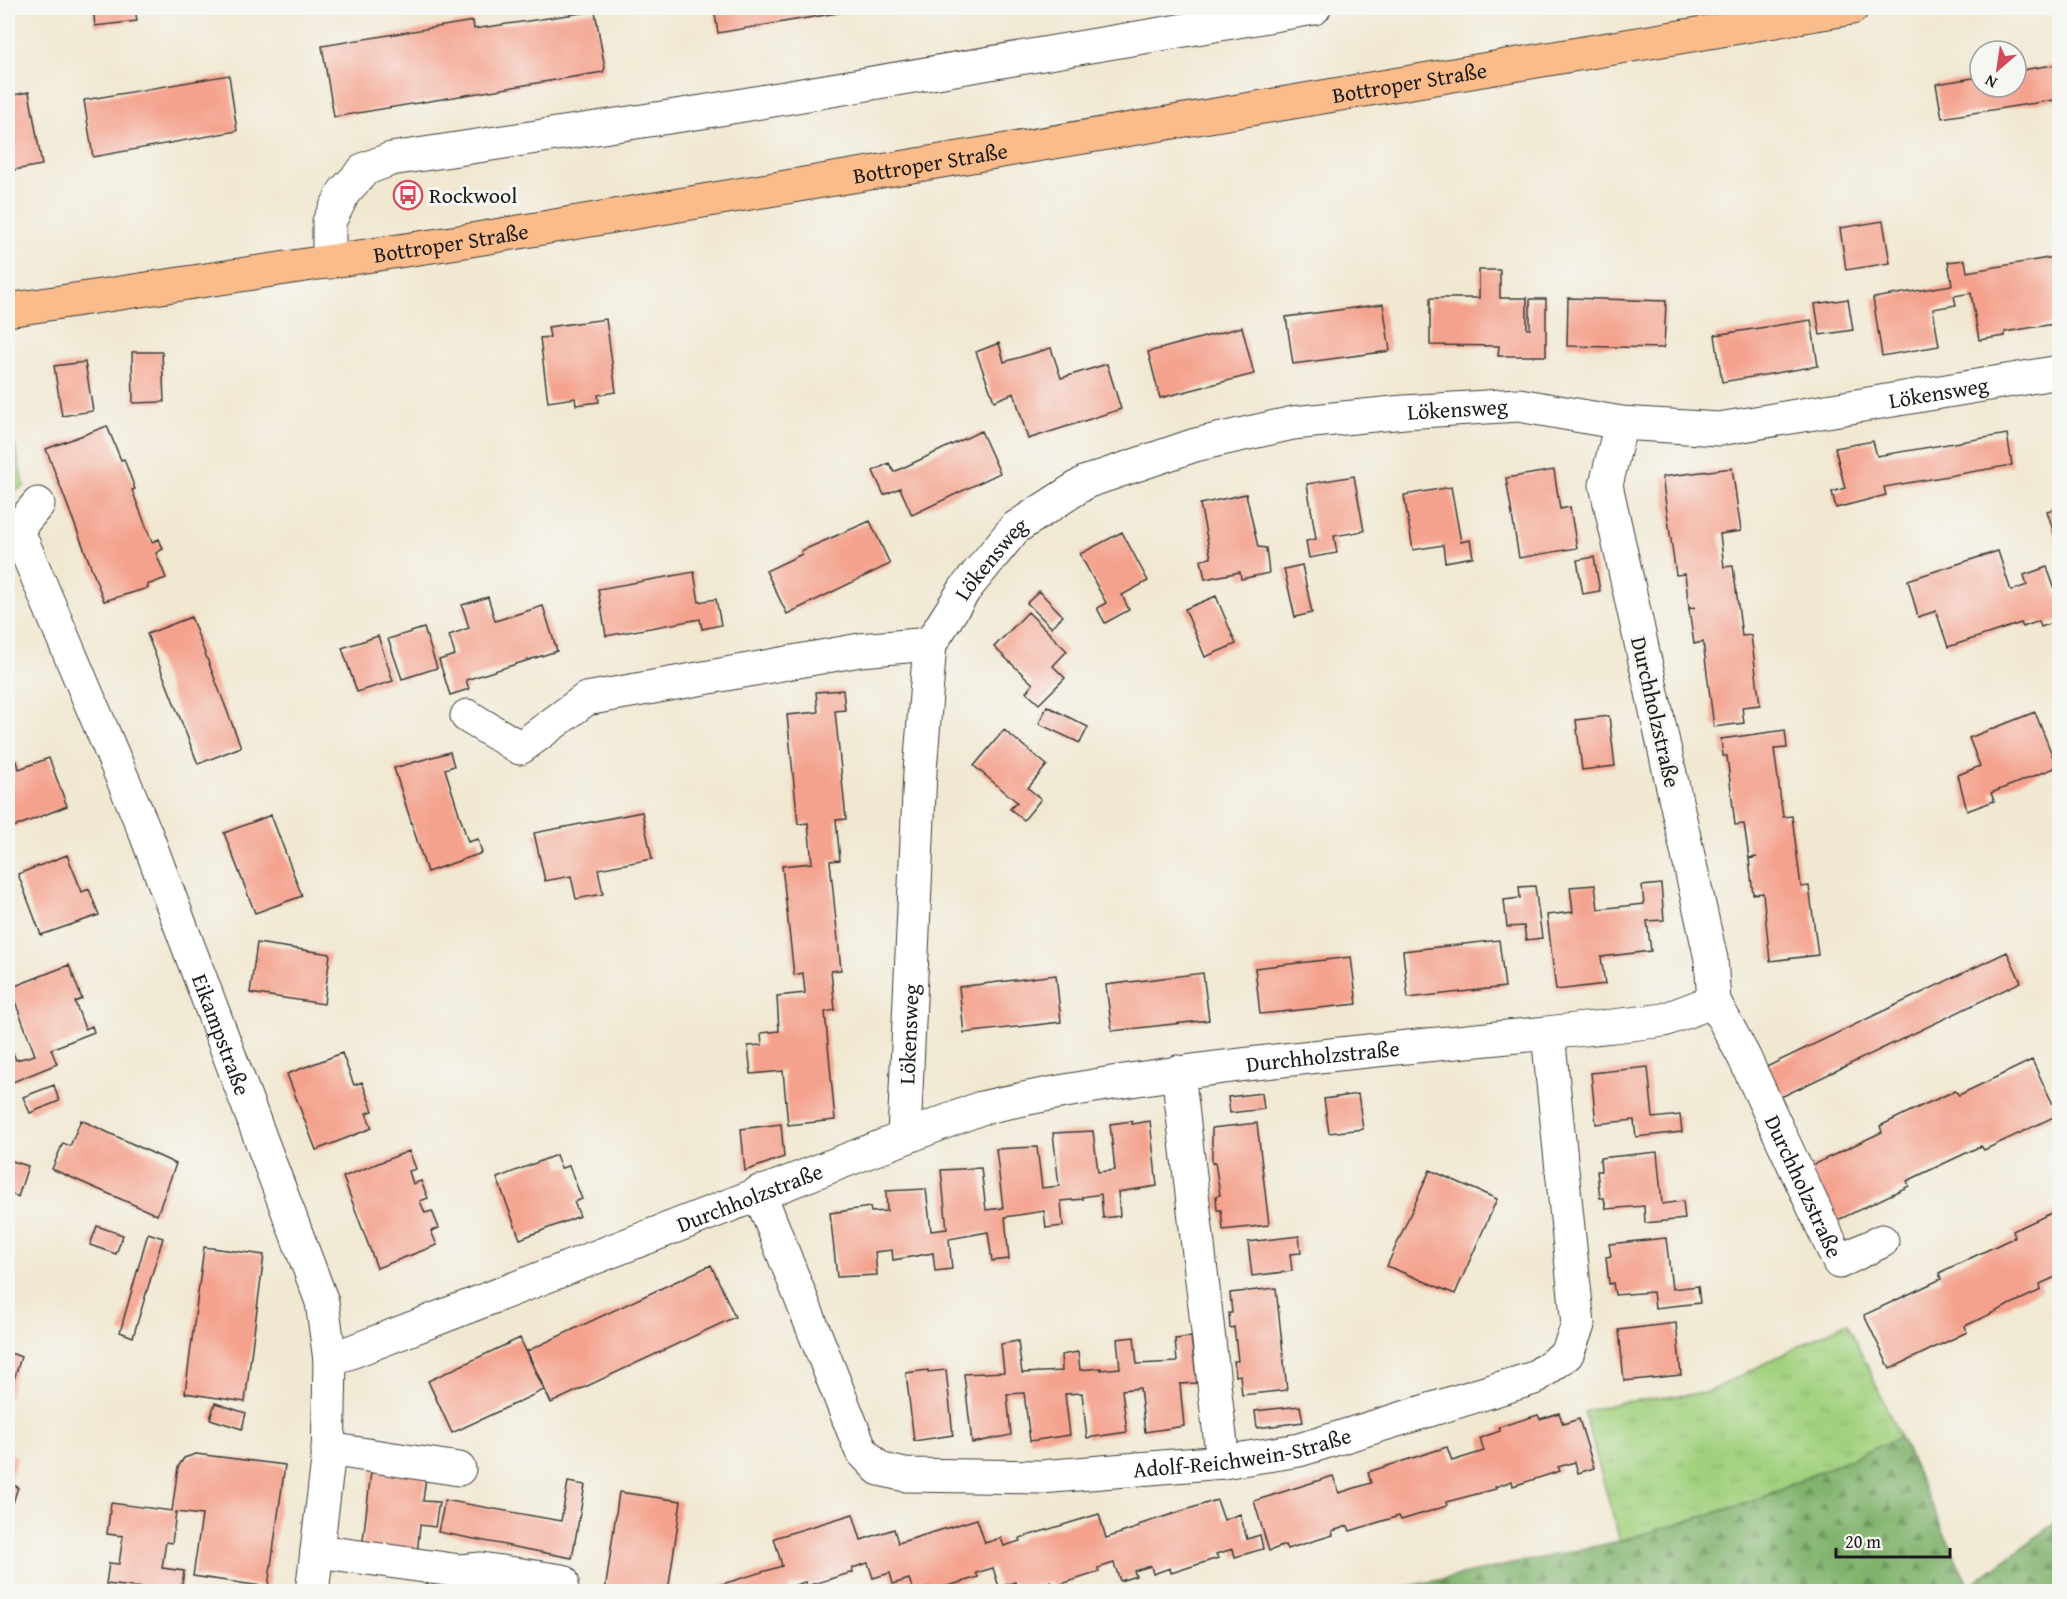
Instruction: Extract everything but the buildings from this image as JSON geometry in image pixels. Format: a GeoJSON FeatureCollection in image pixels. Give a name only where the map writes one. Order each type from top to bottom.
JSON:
{"type":"FeatureCollection","features":[{"type":"Feature","properties":{"kind":"main road","name":"Bottroper Straße"},"geometry":{"type":"LineString","coordinates":[[8,310],[329,262],[1852,8]]}},
{"type":"Feature","properties":{"kind":"street"},"geometry":{"type":"LineString","coordinates":[[329,262],[329,222],[344,192],[365,169],[391,159],[702,111],[1314,8]]}},
{"type":"Feature","properties":{"kind":"street","name":"Lökensweg"},"geometry":{"type":"LineString","coordinates":[[904,1136],[920,771],[930,644],[965,589],[1015,528],[1086,482],[1195,445],[1293,423],[1404,412],[1520,405],[1621,423],[1719,429],[2060,372]]}},
{"type":"Feature","properties":{"kind":"street","name":"Durchholzstraße"},"geometry":{"type":"LineString","coordinates":[[1621,423],[1606,485],[1711,958],[1714,1001],[1744,1057],[1839,1262],[1882,1241]]}},
{"type":"Feature","properties":{"kind":"street","name":"Eikampstraße"},"geometry":{"type":"LineString","coordinates":[[38,504],[12,532],[146,834],[322,1302],[330,1360],[328,1449],[314,1572]]}},
{"type":"Feature","properties":{"kind":"street"},"geometry":{"type":"LineString","coordinates":[[467,716],[520,748],[586,699],[860,650],[930,644]]}},
{"type":"Feature","properties":{"kind":"street","name":"Durchholzstraße"},"geometry":{"type":"LineString","coordinates":[[330,1360],[759,1192],[981,1108],[1065,1089],[1178,1072],[1664,1020],[1714,1001]]}},
{"type":"Feature","properties":{"kind":"street","name":"Adolf-Reichwein-Straße"},"geometry":{"type":"LineString","coordinates":[[759,1192],[861,1450],[879,1468],[905,1475],[1041,1477],[1223,1462],[1299,1450],[1534,1378],[1567,1354],[1578,1325],[1548,1034]]}},
{"type":"Feature","properties":{"kind":"street"},"geometry":{"type":"LineString","coordinates":[[1178,1072],[1223,1462]]}},
{"type":"Feature","properties":{"kind":"street"},"geometry":{"type":"LineString","coordinates":[[328,1449],[459,1469]]}},
{"type":"Feature","properties":{"kind":"street"},"geometry":{"type":"LineString","coordinates":[[314,1572],[562,1581]]}},
{"type":"Feature","properties":{"kind":"street"},"geometry":{"type":"LineString","coordinates":[[314,1572],[443,1592]]}},
{"type":"Feature","properties":{"kind":"green space"},"geometry":{"type":"Polygon","coordinates":[[[8,416],[24,487],[8,492],[8,416]]]}},
{"type":"Feature","properties":{"kind":"green space"},"geometry":{"type":"Polygon","coordinates":[[[1847,1322],[1900,1437],[1751,1502],[1620,1541],[1584,1412],[1622,1402],[1706,1393],[1847,1322]]]}},
{"type":"Feature","properties":{"kind":"green space"},"geometry":{"type":"Polygon","coordinates":[[[1900,1437],[1969,1587],[2059,1520],[2059,1591],[1387,1591],[1620,1541],[1751,1502],[1900,1437]]]}},
{"type":"Feature","properties":{"kind":"place","name":"Rockwool"},"geometry":{"type":"Point","coordinates":[408,195]}}]}
